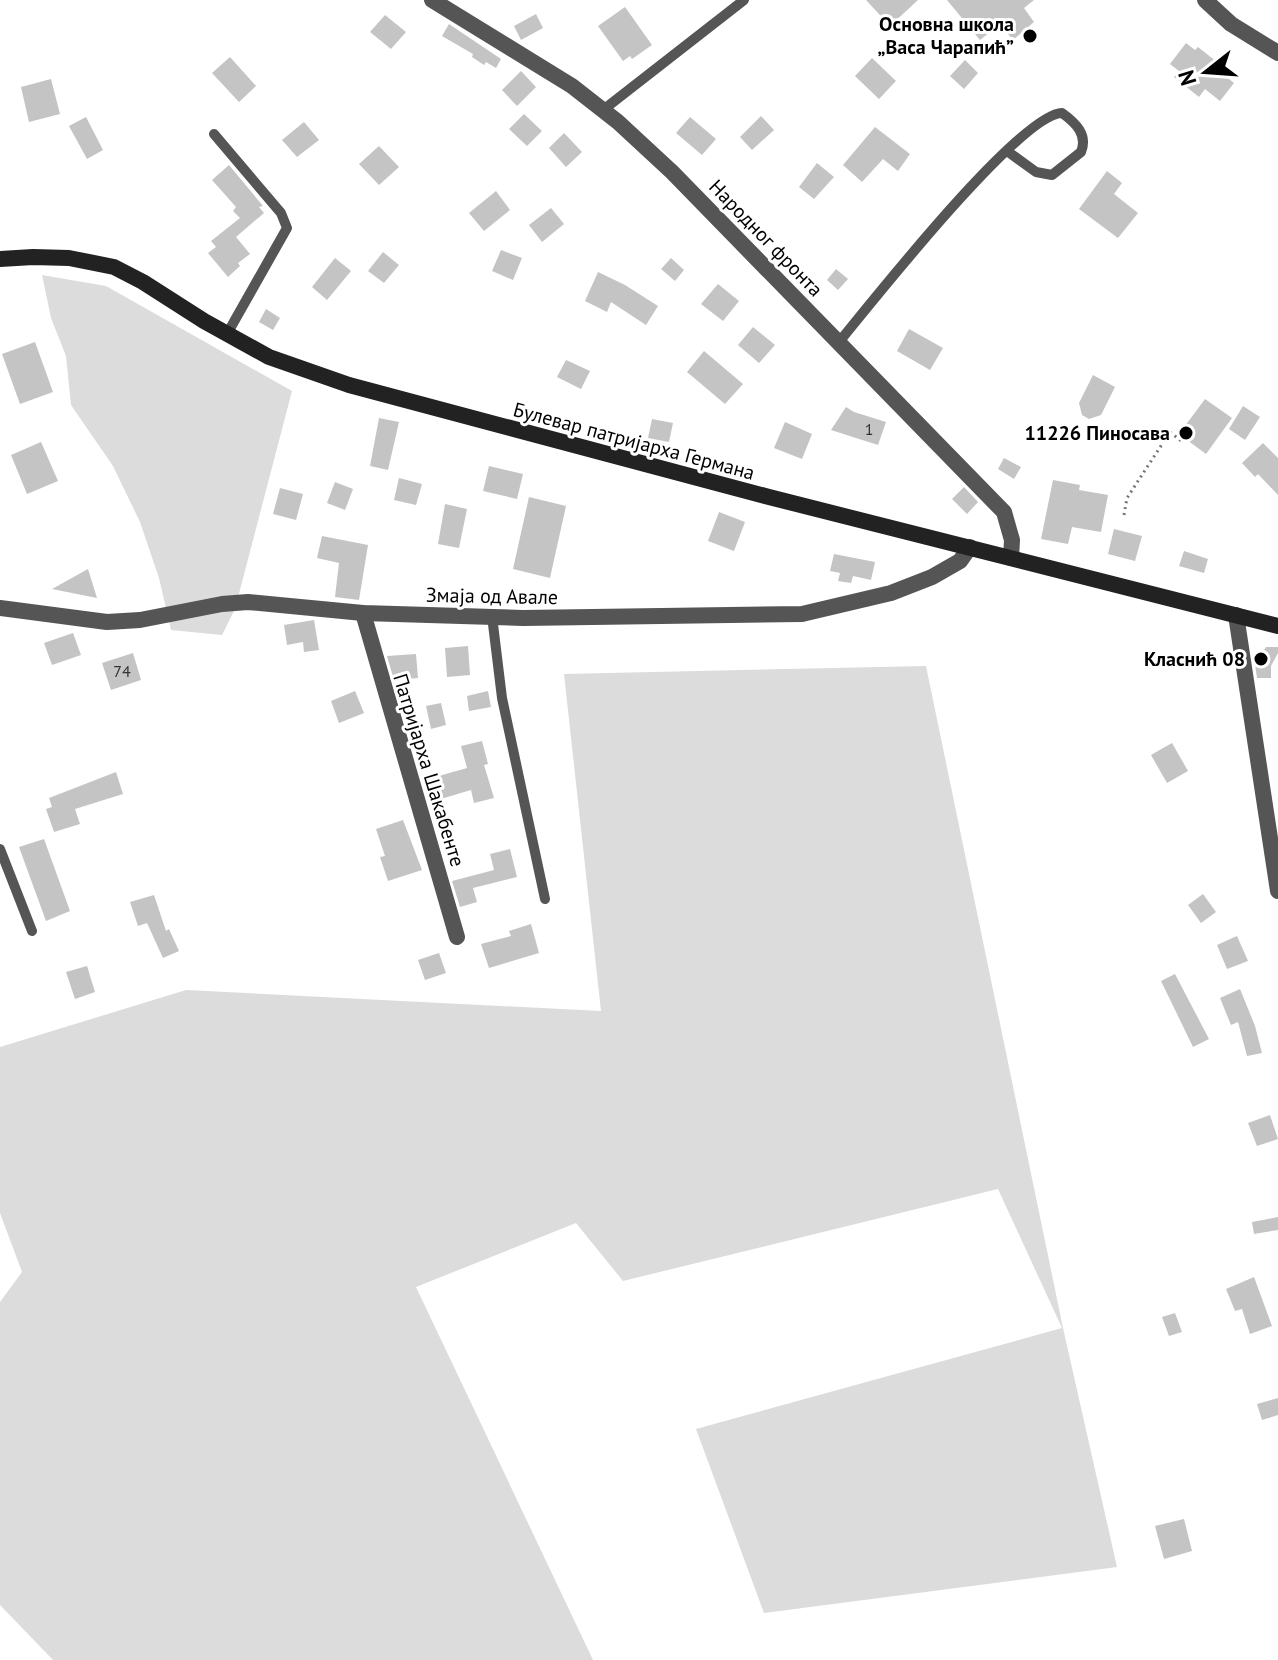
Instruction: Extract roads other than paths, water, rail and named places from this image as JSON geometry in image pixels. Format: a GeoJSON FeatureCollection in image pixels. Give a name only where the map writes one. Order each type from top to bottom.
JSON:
{"type":"FeatureCollection","features":[{"type":"Feature","properties":{"kind":"main road","name":"Булевар патријарха Германа"},"geometry":{"type":"LineString","coordinates":[[0,259],[47,256],[101,263],[143,282],[227,334],[277,360],[349,385],[755,494],[1278,626]]}},
{"type":"Feature","properties":{"kind":"street","name":"Народног фронта"},"geometry":{"type":"LineString","coordinates":[[432,0],[572,86],[672,172],[1004,512],[1012,540],[1011,558]]}},
{"type":"Feature","properties":{"kind":"street"},"geometry":{"type":"LineString","coordinates":[[1205,0],[1231,24],[1278,53]]}},
{"type":"Feature","properties":{"kind":"street","name":"Змаја од Авале"},"geometry":{"type":"LineString","coordinates":[[0,608],[107,622],[140,620],[248,602],[363,613],[535,618],[802,614],[891,593],[932,577],[960,561],[970,547]]}},
{"type":"Feature","properties":{"kind":"street","name":"Патријарха Шакабенте"},"geometry":{"type":"LineString","coordinates":[[363,613],[457,937]]}},
{"type":"Feature","properties":{"kind":"street"},"geometry":{"type":"LineString","coordinates":[[1236,615],[1278,891]]}},
{"type":"Feature","properties":{"kind":"lane"},"geometry":{"type":"LineString","coordinates":[[603,110],[744,0]]}},
{"type":"Feature","properties":{"kind":"lane"},"geometry":{"type":"LineString","coordinates":[[839,342],[940,219],[1007,151],[1041,120],[1053,114],[1066,116],[1083,137],[1081,152],[1052,175],[1036,172],[1007,151]]}},
{"type":"Feature","properties":{"kind":"lane"},"geometry":{"type":"LineString","coordinates":[[214,134],[281,213],[287,228],[227,334]]}},
{"type":"Feature","properties":{"kind":"lane"},"geometry":{"type":"LineString","coordinates":[[492,616],[502,698],[545,899]]}},
{"type":"Feature","properties":{"kind":"lane"},"geometry":{"type":"LineString","coordinates":[[0,849],[32,931]]}},
{"type":"Feature","properties":{"kind":"place","name":"Основна школа „Васа Чарапић”"},"geometry":{"type":"Point","coordinates":[1030,36]}},
{"type":"Feature","properties":{"kind":"place","name":"11226 Пиносава"},"geometry":{"type":"Point","coordinates":[1186,433]}},
{"type":"Feature","properties":{"kind":"place","name":"Класнић 08"},"geometry":{"type":"Point","coordinates":[1261,659]}}]}
